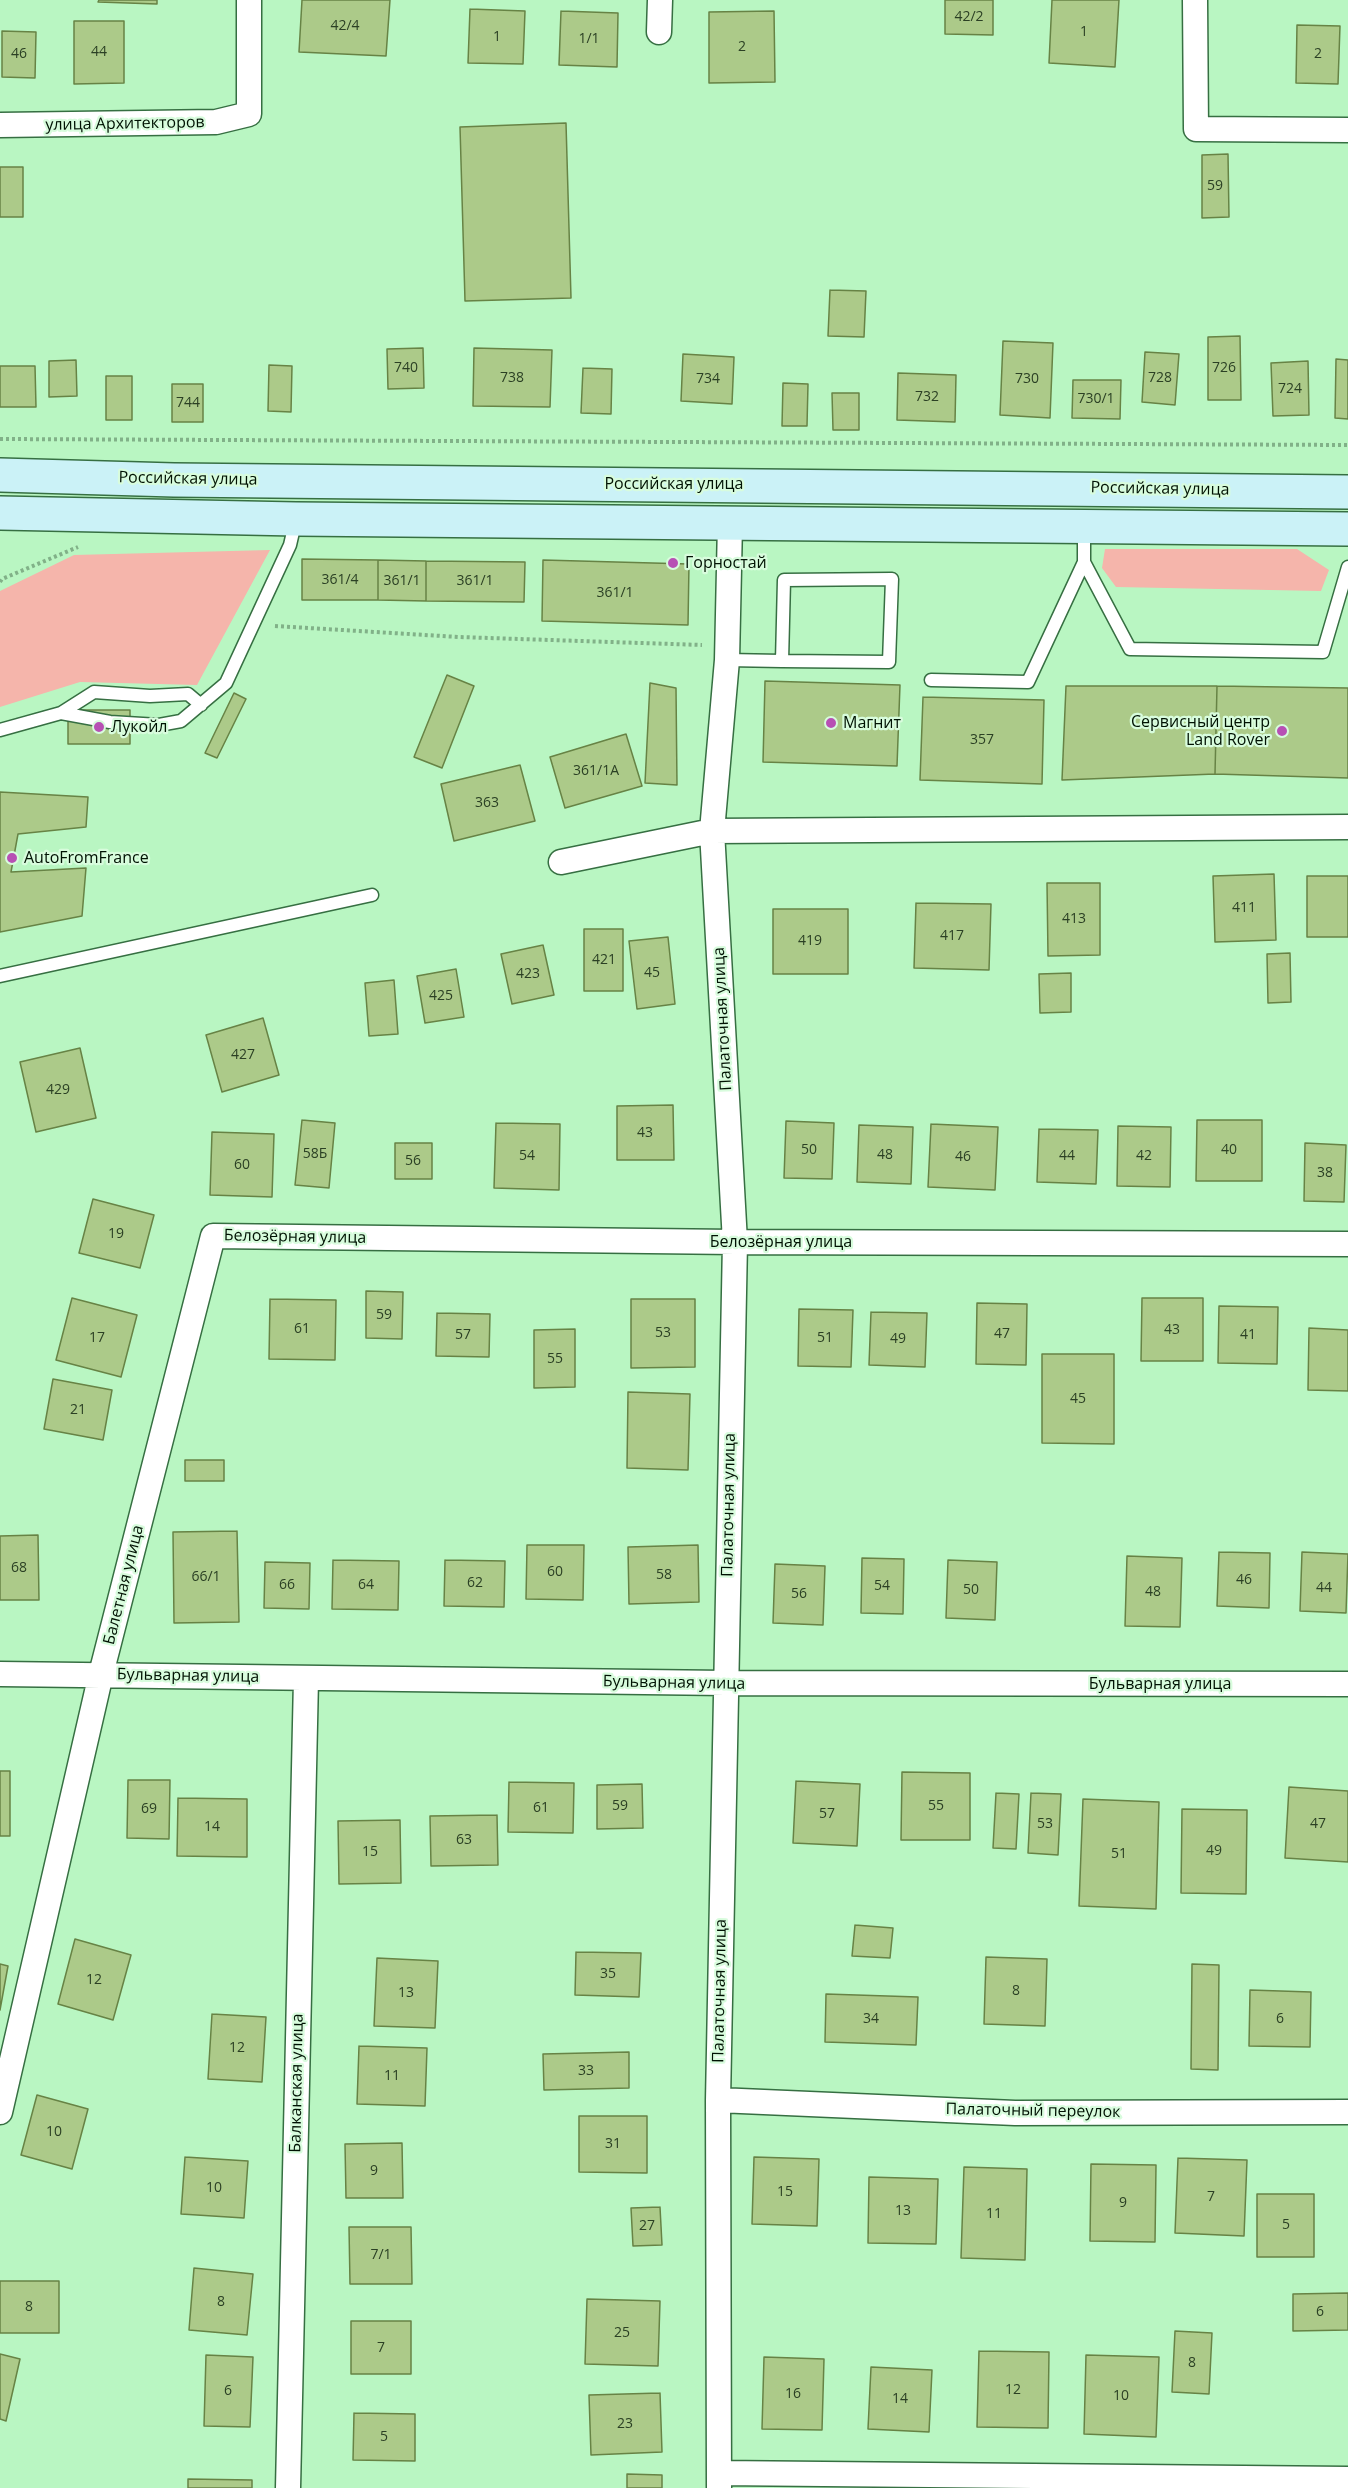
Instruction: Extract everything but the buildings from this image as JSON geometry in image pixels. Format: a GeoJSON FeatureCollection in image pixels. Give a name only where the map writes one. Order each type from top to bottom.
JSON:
{"type":"FeatureCollection","features":[{"type":"Feature","properties":{"kind":"main road","name":"Российская улица"},"geometry":{"type":"LineString","coordinates":[[0,475],[186,480],[1348,492]]}},
{"type":"Feature","properties":{"kind":"main road"},"geometry":{"type":"LineString","coordinates":[[730,484],[730,523]]}},
{"type":"Feature","properties":{"kind":"main road"},"geometry":{"type":"LineString","coordinates":[[0,513],[296,519],[1348,529]]}},
{"type":"Feature","properties":{"kind":"street","name":"улица Архитекторов"},"geometry":{"type":"LineString","coordinates":[[0,125],[216,122],[249,114],[249,0]]}},
{"type":"Feature","properties":{"kind":"street"},"geometry":{"type":"LineString","coordinates":[[659,32],[660,0]]}},
{"type":"Feature","properties":{"kind":"street"},"geometry":{"type":"LineString","coordinates":[[1196,0],[1196,129],[1348,130]]}},
{"type":"Feature","properties":{"kind":"street","name":"Палаточная улица"},"geometry":{"type":"LineString","coordinates":[[719,2481],[718,2100],[735,1242],[712,831],[728,653],[730,523]]}},
{"type":"Feature","properties":{"kind":"street"},"geometry":{"type":"LineString","coordinates":[[561,862],[712,831],[1348,827]]}},
{"type":"Feature","properties":{"kind":"street","name":"Белозёрная улица"},"geometry":{"type":"LineString","coordinates":[[213,1236],[735,1242],[1348,1244]]}},
{"type":"Feature","properties":{"kind":"street","name":"Балетная улица"},"geometry":{"type":"LineString","coordinates":[[0,2112],[101,1674],[213,1236]]}},
{"type":"Feature","properties":{"kind":"street","name":"Бульварная улица"},"geometry":{"type":"LineString","coordinates":[[0,1674],[725,1683],[1348,1684]]}},
{"type":"Feature","properties":{"kind":"street","name":"Балканская улица"},"geometry":{"type":"LineString","coordinates":[[288,2488],[306,1679]]}},
{"type":"Feature","properties":{"kind":"street","name":"Палаточный переулок"},"geometry":{"type":"LineString","coordinates":[[718,2100],[1015,2113],[1348,2112]]}},
{"type":"Feature","properties":{"kind":"street"},"geometry":{"type":"LineString","coordinates":[[719,2481],[1348,2479]]}},
{"type":"Feature","properties":{"kind":"lane"},"geometry":{"type":"LineString","coordinates":[[62,713],[110,722],[159,725],[181,721],[201,705],[226,683],[290,545],[296,519]]}},
{"type":"Feature","properties":{"kind":"lane"},"geometry":{"type":"LineString","coordinates":[[931,680],[1028,682],[1084,562],[1084,526]]}},
{"type":"Feature","properties":{"kind":"lane"},"geometry":{"type":"LineString","coordinates":[[1084,562],[1130,649],[1323,652],[1348,567]]}},
{"type":"Feature","properties":{"kind":"lane"},"geometry":{"type":"LineString","coordinates":[[728,653],[782,661],[889,662],[892,579],[784,580],[782,661]]}},
{"type":"Feature","properties":{"kind":"lane"},"geometry":{"type":"LineString","coordinates":[[0,730],[62,713],[94,692],[150,696],[188,694],[201,705]]}},
{"type":"Feature","properties":{"kind":"lane"},"geometry":{"type":"LineString","coordinates":[[0,976],[372,895]]}},
{"type":"Feature","properties":{"kind":"path"},"geometry":{"type":"LineString","coordinates":[[0,439],[1348,445]]}},
{"type":"Feature","properties":{"kind":"path"},"geometry":{"type":"LineString","coordinates":[[0,582],[2,579],[78,547],[88,546]]}},
{"type":"Feature","properties":{"kind":"path"},"geometry":{"type":"LineString","coordinates":[[254,624],[728,653]]}},
{"type":"Feature","properties":{"kind":"shaded area"},"geometry":{"type":"Polygon","coordinates":[[[1105,549],[1297,549],[1329,570],[1321,591],[1116,587],[1102,568],[1105,549]]]}},
{"type":"Feature","properties":{"kind":"shaded area"},"geometry":{"type":"Polygon","coordinates":[[[270,550],[197,685],[80,682],[0,707],[0,591],[74,555],[270,550]]]}},
{"type":"Feature","properties":{"kind":"place","name":"Горностай"},"geometry":{"type":"Point","coordinates":[673,563]}},
{"type":"Feature","properties":{"kind":"place","name":"Магнит"},"geometry":{"type":"Point","coordinates":[831,723]}},
{"type":"Feature","properties":{"kind":"place","name":"Лукойл"},"geometry":{"type":"Point","coordinates":[99,727]}},
{"type":"Feature","properties":{"kind":"place","name":"Сервисный центр Land Rover"},"geometry":{"type":"Point","coordinates":[1282,731]}},
{"type":"Feature","properties":{"kind":"place","name":"AutoFromFrance"},"geometry":{"type":"Point","coordinates":[12,858]}}]}
